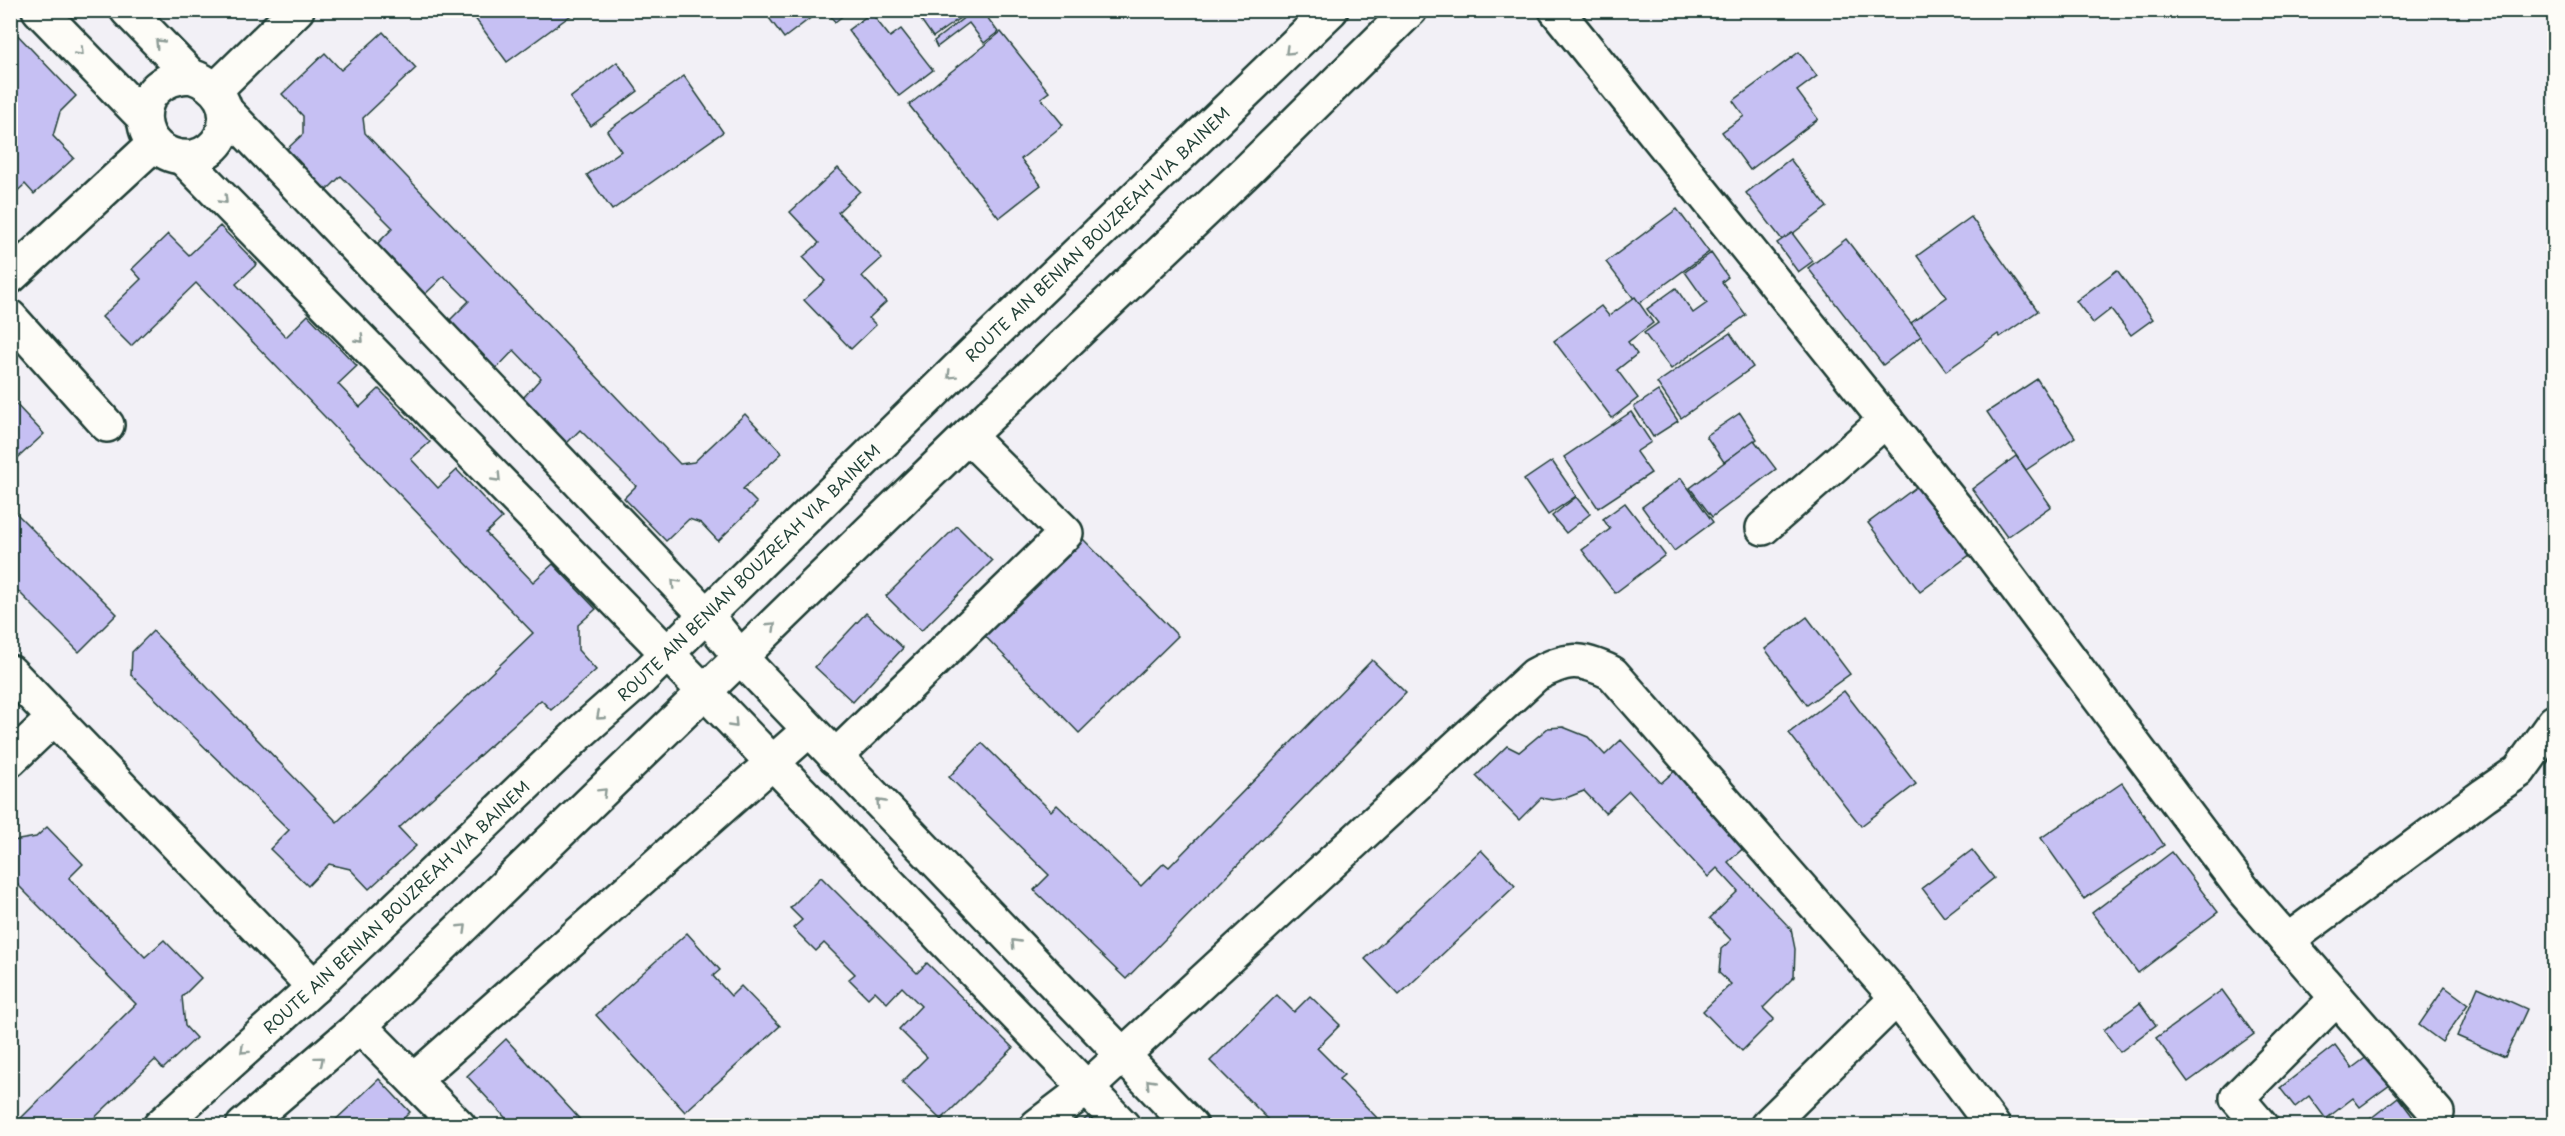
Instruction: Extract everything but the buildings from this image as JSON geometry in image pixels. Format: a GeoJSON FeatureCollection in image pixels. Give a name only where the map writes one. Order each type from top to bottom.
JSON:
{"type":"FeatureCollection","features":[{"type":"Feature","properties":{"kind":"street"},"geometry":{"type":"LineString","coordinates":[[10,277],[149,131],[150,97],[164,81],[177,76],[211,92],[225,126],[220,139],[198,156],[183,158],[167,154],[149,131],[39,10]]}},
{"type":"Feature","properties":{"kind":"street"},"geometry":{"type":"LineString","coordinates":[[127,10],[211,92],[707,616],[740,657],[809,730],[1191,1125]]}},
{"type":"Feature","properties":{"kind":"street"},"geometry":{"type":"LineString","coordinates":[[211,92],[297,10]]}},
{"type":"Feature","properties":{"kind":"street","name":"ROUTE AIN BENIAN BOUZREAH VIA BAINEM"},"geometry":{"type":"LineString","coordinates":[[160,1125],[314,987],[584,730],[642,678],[981,346],[1331,10]]}},
{"type":"Feature","properties":{"kind":"street"},"geometry":{"type":"LineString","coordinates":[[243,1125],[360,1026],[968,436],[1249,169],[1410,10]]}},
{"type":"Feature","properties":{"kind":"street"},"geometry":{"type":"LineString","coordinates":[[1556,10],[1968,523],[2244,891],[2437,1113]]}},
{"type":"Feature","properties":{"kind":"street"},"geometry":{"type":"LineString","coordinates":[[183,158],[667,653],[1123,1125]]}},
{"type":"Feature","properties":{"kind":"street"},"geometry":{"type":"LineString","coordinates":[[10,317],[107,425]]}},
{"type":"Feature","properties":{"kind":"street"},"geometry":{"type":"LineString","coordinates":[[1763,528],[1886,420]]}},
{"type":"Feature","properties":{"kind":"street"},"geometry":{"type":"LineString","coordinates":[[835,757],[1065,533],[968,436]]}},
{"type":"Feature","properties":{"kind":"street"},"geometry":{"type":"LineString","coordinates":[[1037,1125],[1087,1089],[1534,675],[1558,662],[1588,662],[1612,673],[1897,998],[1993,1125]]}},
{"type":"Feature","properties":{"kind":"street"},"geometry":{"type":"LineString","coordinates":[[10,672],[314,987]]}},
{"type":"Feature","properties":{"kind":"street"},"geometry":{"type":"LineString","coordinates":[[10,760],[54,718]]}},
{"type":"Feature","properties":{"kind":"street"},"geometry":{"type":"LineString","coordinates":[[2287,941],[2484,795],[2520,771],[2554,722]]}},
{"type":"Feature","properties":{"kind":"street"},"geometry":{"type":"LineString","coordinates":[[414,1080],[809,730]]}},
{"type":"Feature","properties":{"kind":"street"},"geometry":{"type":"LineString","coordinates":[[1767,1125],[1897,998]]}},
{"type":"Feature","properties":{"kind":"street"},"geometry":{"type":"LineString","coordinates":[[2261,1125],[2237,1098],[2337,998]]}},
{"type":"Feature","properties":{"kind":"street"},"geometry":{"type":"LineString","coordinates":[[360,1026],[459,1125]]}}]}
